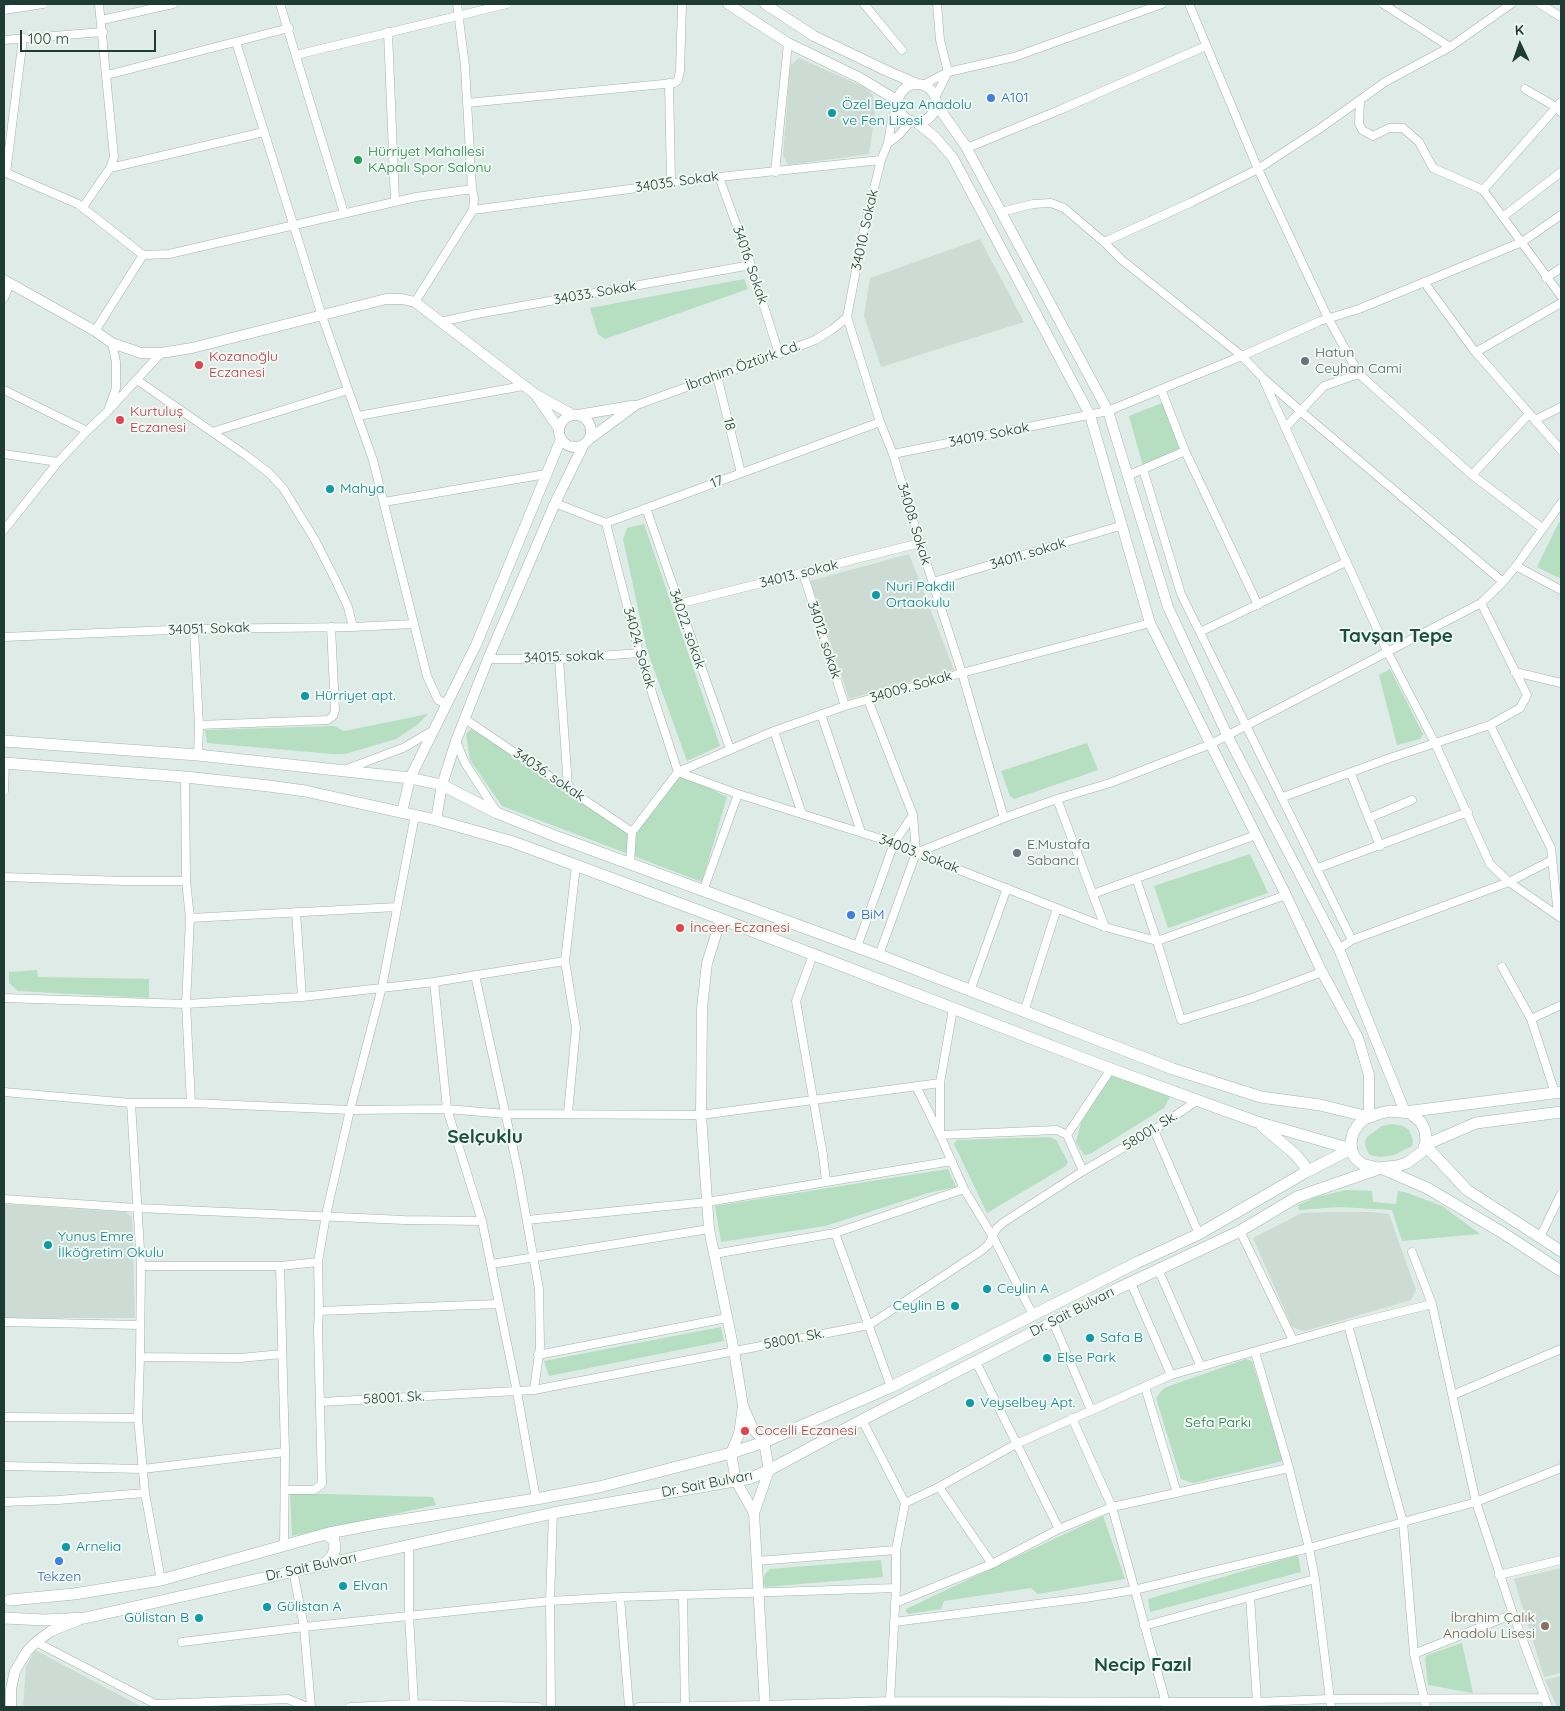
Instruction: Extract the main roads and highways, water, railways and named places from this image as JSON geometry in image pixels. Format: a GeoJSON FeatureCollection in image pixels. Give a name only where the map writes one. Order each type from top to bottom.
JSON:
{"type":"FeatureCollection","features":[{"type":"Feature","properties":{"kind":"main road"},"geometry":{"type":"LineString","coordinates":[[4,741],[198,755],[410,778],[442,785],[497,813],[879,955],[1173,1069],[1261,1097],[1320,1105],[1368,1117]]}},
{"type":"Feature","properties":{"kind":"main road"},"geometry":{"type":"LineString","coordinates":[[4,763],[185,777],[305,791],[436,820],[513,842],[721,919],[1111,1069],[1257,1122],[1351,1149]]}},
{"type":"Feature","properties":{"kind":"main road"},"geometry":{"type":"LineString","coordinates":[[1558,1093],[1405,1112],[1391,1111],[1368,1117],[1352,1133],[1351,1149],[1355,1158],[1362,1164],[1381,1168],[1427,1188],[1503,1233],[1561,1271]]}},
{"type":"Feature","properties":{"kind":"main road"},"geometry":{"type":"LineString","coordinates":[[1381,1168],[1407,1163],[1423,1151],[1425,1131],[1421,1122],[1416,1117],[1405,1112]]}},
{"type":"Feature","properties":{"kind":"main road"},"geometry":{"type":"LineString","coordinates":[[1425,1145],[1476,1123],[1561,1112]]}},
{"type":"Feature","properties":{"kind":"main road"},"geometry":{"type":"LineString","coordinates":[[1257,1122],[1296,1155],[1304,1165],[1306,1172]]}},
{"type":"Feature","properties":{"kind":"main road"},"geometry":{"type":"LineString","coordinates":[[1425,1145],[1467,1190],[1561,1251]]}},
{"type":"Feature","properties":{"kind":"main road","name":"Dr. Sait Bulvarı"},"geometry":{"type":"LineString","coordinates":[[7,1600],[74,1594],[161,1580],[326,1534],[599,1487],[731,1453],[764,1442],[891,1387],[1136,1263],[1199,1234],[1306,1172],[1351,1149]]}},
{"type":"Feature","properties":{"kind":"main road","name":"Dr. Sait Bulvarı"},"geometry":{"type":"LineString","coordinates":[[4,1618],[45,1620],[85,1618],[553,1513],[751,1478],[1131,1282],[1240,1231],[1297,1197],[1381,1168]]}},
{"type":"Feature","properties":{"kind":"main road"},"geometry":{"type":"LineString","coordinates":[[325,1563],[332,1557],[335,1549],[334,1540],[326,1534]]}},
{"type":"Feature","properties":{"kind":"place","name":"A101"},"geometry":{"type":"Point","coordinates":[991,98]}},
{"type":"Feature","properties":{"kind":"place","name":"Özel Beyza Anadolu ve Fen Lisesi"},"geometry":{"type":"Point","coordinates":[832,113]}},
{"type":"Feature","properties":{"kind":"place","name":"Hürriyet Mahallesi KApalı Spor Salonu"},"geometry":{"type":"Point","coordinates":[358,160]}},
{"type":"Feature","properties":{"kind":"place","name":"Hatun Ceyhan Cami"},"geometry":{"type":"Point","coordinates":[1305,361]}},
{"type":"Feature","properties":{"kind":"place","name":"Kozanoğlu Eczanesi"},"geometry":{"type":"Point","coordinates":[199,365]}},
{"type":"Feature","properties":{"kind":"place","name":"Kurtuluş Eczanesi"},"geometry":{"type":"Point","coordinates":[120,420]}},
{"type":"Feature","properties":{"kind":"place","name":"Mahya"},"geometry":{"type":"Point","coordinates":[330,489]}},
{"type":"Feature","properties":{"kind":"place","name":"Nuri Pakdil Ortaokulu"},"geometry":{"type":"Point","coordinates":[876,595]}},
{"type":"Feature","properties":{"kind":"place","name":"Hürriyet apt."},"geometry":{"type":"Point","coordinates":[305,696]}},
{"type":"Feature","properties":{"kind":"place","name":"E.Mustafa Sabancı"},"geometry":{"type":"Point","coordinates":[1017,853]}},
{"type":"Feature","properties":{"kind":"place","name":"BiM"},"geometry":{"type":"Point","coordinates":[851,915]}},
{"type":"Feature","properties":{"kind":"place","name":"İnceer Eczanesi"},"geometry":{"type":"Point","coordinates":[680,928]}},
{"type":"Feature","properties":{"kind":"place","name":"Yunus Emre İlköğretim Okulu"},"geometry":{"type":"Point","coordinates":[48,1245]}},
{"type":"Feature","properties":{"kind":"place","name":"Ceylin A"},"geometry":{"type":"Point","coordinates":[987,1289]}},
{"type":"Feature","properties":{"kind":"place","name":"Ceylin B"},"geometry":{"type":"Point","coordinates":[955,1306]}},
{"type":"Feature","properties":{"kind":"place","name":"Safa B"},"geometry":{"type":"Point","coordinates":[1090,1338]}},
{"type":"Feature","properties":{"kind":"place","name":"Else Park"},"geometry":{"type":"Point","coordinates":[1047,1358]}},
{"type":"Feature","properties":{"kind":"place","name":"Veyselbey Apt."},"geometry":{"type":"Point","coordinates":[970,1403]}},
{"type":"Feature","properties":{"kind":"place","name":"Cocelli Eczanesi"},"geometry":{"type":"Point","coordinates":[745,1431]}},
{"type":"Feature","properties":{"kind":"place","name":"Arnelia"},"geometry":{"type":"Point","coordinates":[66,1547]}},
{"type":"Feature","properties":{"kind":"place","name":"Tekzen"},"geometry":{"type":"Point","coordinates":[59,1561]}},
{"type":"Feature","properties":{"kind":"place","name":"Elvan"},"geometry":{"type":"Point","coordinates":[343,1586]}},
{"type":"Feature","properties":{"kind":"place","name":"Gülistan A"},"geometry":{"type":"Point","coordinates":[267,1607]}},
{"type":"Feature","properties":{"kind":"place","name":"Gülistan B"},"geometry":{"type":"Point","coordinates":[199,1618]}},
{"type":"Feature","properties":{"kind":"place","name":"İbrahim Çalık Anadolu Lisesi"},"geometry":{"type":"Point","coordinates":[1545,1626]}},
{"type":"Feature","properties":{"kind":"district","name":"Tavşan Tepe"},"geometry":{"type":"Point","coordinates":[1396,636]}},
{"type":"Feature","properties":{"kind":"district","name":"Selçuklu"},"geometry":{"type":"Point","coordinates":[485,1137]}},
{"type":"Feature","properties":{"kind":"district","name":"Necip Fazıl"},"geometry":{"type":"Point","coordinates":[1143,1665]}},
{"type":"Feature","properties":{"kind":"park label","name":"Sefa Parkı"},"geometry":{"type":"Point","coordinates":[1218,1423]}}]}
